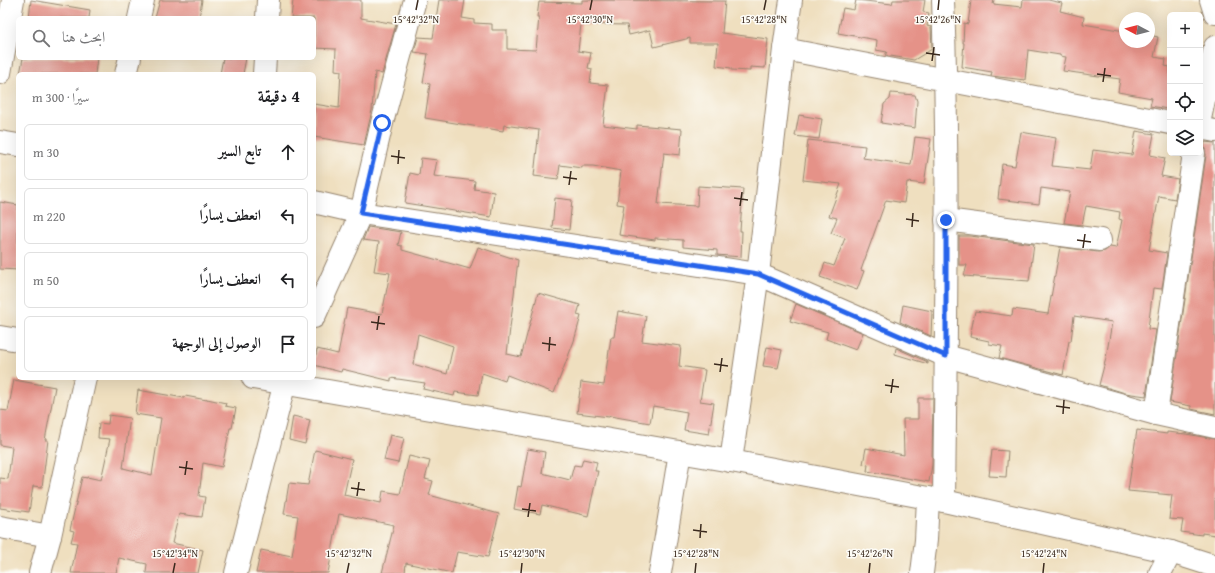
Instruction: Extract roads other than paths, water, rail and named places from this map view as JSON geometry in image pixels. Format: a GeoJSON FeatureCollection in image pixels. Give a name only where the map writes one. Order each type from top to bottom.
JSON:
{"type":"FeatureCollection","features":[{"type":"Feature","properties":{"kind":"street"},"geometry":{"type":"LineString","coordinates":[[0,73],[13,0]]}},
{"type":"Feature","properties":{"kind":"street"},"geometry":{"type":"LineString","coordinates":[[139,16],[143,0]]}},
{"type":"Feature","properties":{"kind":"street"},"geometry":{"type":"LineString","coordinates":[[267,16],[268,0]]}},
{"type":"Feature","properties":{"kind":"street"},"geometry":{"type":"LineString","coordinates":[[316,313],[361,213],[382,123],[415,0]]}},
{"type":"Feature","properties":{"kind":"street"},"geometry":{"type":"LineString","coordinates":[[730,461],[758,274],[791,0]]}},
{"type":"Feature","properties":{"kind":"street"},"geometry":{"type":"LineString","coordinates":[[922,573],[926,540],[936,500],[946,356],[946,80],[943,0]]}},
{"type":"Feature","properties":{"kind":"street"},"geometry":{"type":"LineString","coordinates":[[1211,0],[1215,13]]}},
{"type":"Feature","properties":{"kind":"street"},"geometry":{"type":"LineString","coordinates":[[1203,105],[1215,47]]}},
{"type":"Feature","properties":{"kind":"street"},"geometry":{"type":"LineString","coordinates":[[784,49],[1167,122]]}},
{"type":"Feature","properties":{"kind":"street"},"geometry":{"type":"LineString","coordinates":[[126,72],[130,60]]}},
{"type":"Feature","properties":{"kind":"street"},"geometry":{"type":"LineString","coordinates":[[264,72],[265,60]]}},
{"type":"Feature","properties":{"kind":"street"},"geometry":{"type":"LineString","coordinates":[[1203,128],[1215,130]]}},
{"type":"Feature","properties":{"kind":"street"},"geometry":{"type":"LineString","coordinates":[[0,142],[16,145]]}},
{"type":"Feature","properties":{"kind":"street"},"geometry":{"type":"LineString","coordinates":[[1156,414],[1194,156]]}},
{"type":"Feature","properties":{"kind":"street"},"geometry":{"type":"LineString","coordinates":[[316,202],[361,213],[758,274],[946,356],[1156,414],[1215,427]]}},
{"type":"Feature","properties":{"kind":"street"},"geometry":{"type":"LineString","coordinates":[[946,220],[1100,240]]}},
{"type":"Feature","properties":{"kind":"street"},"geometry":{"type":"LineString","coordinates":[[0,337],[16,340]]}},
{"type":"Feature","properties":{"kind":"street"},"geometry":{"type":"LineString","coordinates":[[40,573],[50,536],[85,380]]}},
{"type":"Feature","properties":{"kind":"street"},"geometry":{"type":"LineString","coordinates":[[236,573],[285,380],[936,500],[1171,552],[1215,566]]}},
{"type":"Feature","properties":{"kind":"street"},"geometry":{"type":"LineString","coordinates":[[660,573],[680,452]]}},
{"type":"Feature","properties":{"kind":"street"},"geometry":{"type":"LineString","coordinates":[[0,527],[50,536]]}},
{"type":"Feature","properties":{"kind":"street"},"geometry":{"type":"LineString","coordinates":[[1160,573],[1171,552]]}}]}
